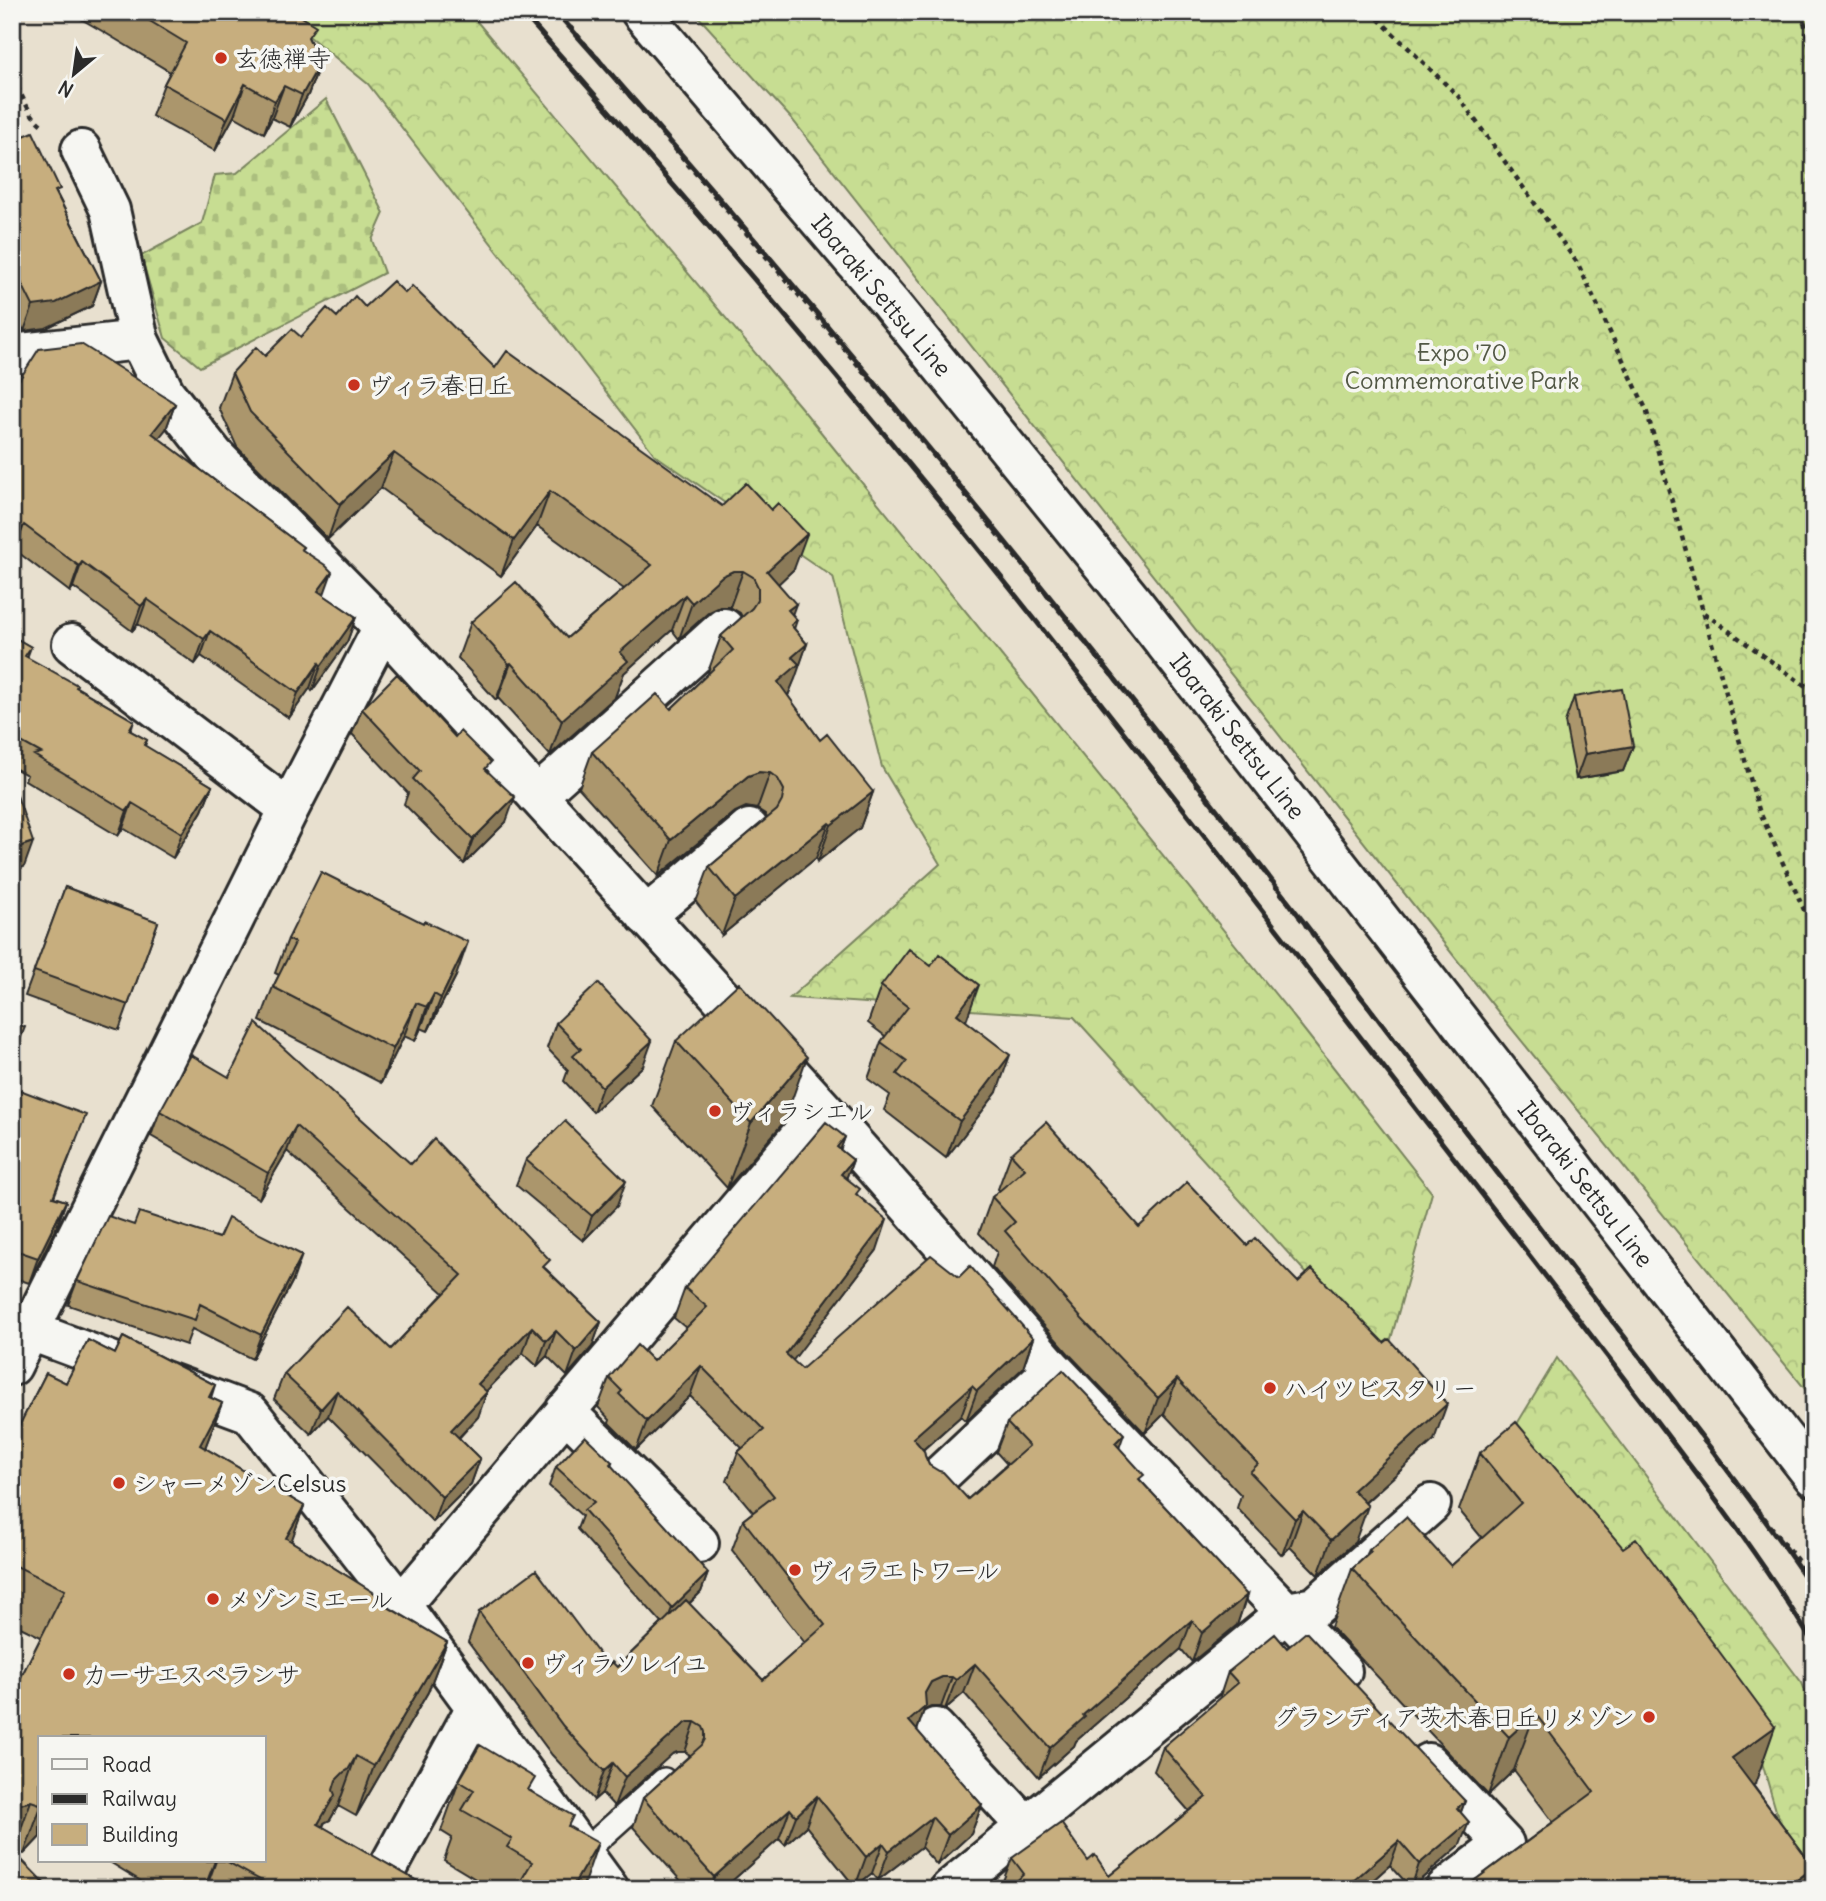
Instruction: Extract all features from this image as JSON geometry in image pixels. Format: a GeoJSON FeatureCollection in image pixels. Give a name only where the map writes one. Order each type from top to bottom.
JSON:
{"type":"FeatureCollection","features":[{"type":"Feature","properties":{"kind":"street","name":"Ibaraki Settsu Line"},"geometry":{"type":"LineString","coordinates":[[641,12],[890,303],[1141,612],[1814,1477]]}},
{"type":"Feature","properties":{"kind":"street"},"geometry":{"type":"LineString","coordinates":[[81,150],[110,210],[139,340],[165,393],[214,455],[383,627],[823,1109],[1053,1369],[1362,1693]]}},
{"type":"Feature","properties":{"kind":"street"},"geometry":{"type":"LineString","coordinates":[[12,354],[139,340]]}},
{"type":"Feature","properties":{"kind":"street"},"geometry":{"type":"LineString","coordinates":[[12,1366],[21,1327],[383,627]]}},
{"type":"Feature","properties":{"kind":"street"},"geometry":{"type":"LineString","coordinates":[[537,796],[724,628]]}},
{"type":"Feature","properties":{"kind":"street"},"geometry":{"type":"LineString","coordinates":[[72,644],[289,809]]}},
{"type":"Feature","properties":{"kind":"street"},"geometry":{"type":"LineString","coordinates":[[646,916],[749,828]]}},
{"type":"Feature","properties":{"kind":"street"},"geometry":{"type":"LineString","coordinates":[[401,1605],[823,1109]]}},
{"type":"Feature","properties":{"kind":"street"},"geometry":{"type":"LineString","coordinates":[[21,1327],[250,1413],[401,1605],[609,1889]]}},
{"type":"Feature","properties":{"kind":"street"},"geometry":{"type":"LineString","coordinates":[[935,1480],[1053,1369]]}},
{"type":"Feature","properties":{"kind":"street"},"geometry":{"type":"LineString","coordinates":[[565,1411],[699,1543]]}},
{"type":"Feature","properties":{"kind":"street"},"geometry":{"type":"LineString","coordinates":[[950,1889],[1287,1612],[1315,1607],[1431,1504]]}},
{"type":"Feature","properties":{"kind":"street"},"geometry":{"type":"LineString","coordinates":[[386,1867],[476,1707]]}},
{"type":"Feature","properties":{"kind":"street"},"geometry":{"type":"LineString","coordinates":[[935,1728],[1026,1826]]}},
{"type":"Feature","properties":{"kind":"street"},"geometry":{"type":"LineString","coordinates":[[1410,1743],[1504,1844],[1445,1889]]}},
{"type":"Feature","properties":{"kind":"lane"},"geometry":{"type":"LineString","coordinates":[[583,1853],[681,1765]]}},
{"type":"Feature","properties":{"kind":"path"},"geometry":{"type":"LineString","coordinates":[[557,12],[907,423],[1118,683],[1814,1582]]}},
{"type":"Feature","properties":{"kind":"path"},"geometry":{"type":"LineString","coordinates":[[1371,12],[1458,96],[1578,264],[1646,409],[1759,810],[1814,932]]}},
{"type":"Feature","properties":{"kind":"path"},"geometry":{"type":"LineString","coordinates":[[1802,12],[1814,67]]}},
{"type":"Feature","properties":{"kind":"path"},"geometry":{"type":"LineString","coordinates":[[12,78],[36,122],[81,150]]}},
{"type":"Feature","properties":{"kind":"path"},"geometry":{"type":"LineString","coordinates":[[1704,612],[1814,692]]}},
{"type":"Feature","properties":{"kind":"green space"},"geometry":{"type":"Polygon","coordinates":[[[279,12],[469,12],[803,410],[1301,1026],[1432,1193],[1385,1360],[1074,1017],[790,998],[940,864],[882,767],[833,577],[655,455],[368,84],[279,12]]]}},
{"type":"Feature","properties":{"kind":"green space","name":"Expo '70 Commemorative Park"},"geometry":{"type":"Polygon","coordinates":[[[694,12],[1814,12],[1814,1400],[1499,1013],[791,118],[694,12]]]}},
{"type":"Feature","properties":{"kind":"green space"},"geometry":{"type":"Polygon","coordinates":[[[326,99],[384,213],[372,240],[384,273],[200,367],[165,338],[141,256],[202,223],[215,175],[237,173],[326,99]]]}},
{"type":"Feature","properties":{"kind":"green space"},"geometry":{"type":"Polygon","coordinates":[[[1557,1358],[1802,1683],[1814,1713],[1814,1889],[1799,1889],[1746,1708],[1500,1452],[1557,1358]]]}},
{"type":"Feature","properties":{"kind":"building"},"geometry":{"type":"Polygon","coordinates":[[[135,12],[294,12],[316,26],[308,37],[320,63],[302,95],[284,86],[275,101],[245,84],[227,119],[164,84],[186,43],[135,12]]]}},
{"type":"Feature","properties":{"kind":"building"},"geometry":{"type":"Polygon","coordinates":[[[12,107],[24,136],[33,132],[60,189],[55,191],[101,281],[56,303],[33,306],[21,282],[12,286],[12,107]]]}},
{"type":"Feature","properties":{"kind":"building"},"geometry":{"type":"Polygon","coordinates":[[[393,281],[405,293],[412,286],[495,368],[507,351],[722,506],[746,483],[771,510],[778,503],[807,534],[767,571],[796,604],[788,610],[797,620],[791,625],[807,644],[792,657],[799,664],[778,682],[820,740],[827,734],[873,792],[831,825],[829,823],[735,899],[709,867],[777,810],[784,790],[778,779],[770,773],[759,772],[748,776],[671,840],[592,752],[657,694],[671,709],[733,650],[721,636],[752,608],[758,599],[758,587],[753,577],[743,571],[733,571],[722,576],[692,603],[685,595],[620,652],[628,661],[562,720],[471,622],[516,582],[567,638],[652,565],[550,491],[514,540],[394,453],[340,504],[250,412],[232,373],[256,347],[265,356],[292,329],[301,337],[327,308],[337,317],[355,296],[365,307],[393,281]]]}},
{"type":"Feature","properties":{"kind":"building"},"geometry":{"type":"Polygon","coordinates":[[[81,344],[173,402],[175,404],[152,433],[332,572],[318,591],[356,617],[298,693],[210,631],[204,639],[147,599],[141,606],[82,562],[79,566],[24,525],[12,545],[12,391],[39,349],[81,344]]]}},
{"type":"Feature","properties":{"kind":"building"},"geometry":{"type":"Polygon","coordinates":[[[12,636],[31,647],[25,656],[134,721],[129,730],[147,740],[144,745],[212,786],[182,833],[132,803],[127,811],[34,755],[41,753],[12,737],[12,636]]]}},
{"type":"Feature","properties":{"kind":"building"},"geometry":{"type":"Polygon","coordinates":[[[397,674],[455,737],[460,731],[491,762],[485,769],[515,797],[473,839],[413,779],[420,771],[362,709],[397,674]]]}},
{"type":"Feature","properties":{"kind":"building"},"geometry":{"type":"Polygon","coordinates":[[[1622,689],[1633,746],[1585,754],[1574,697],[1622,689]]]}},
{"type":"Feature","properties":{"kind":"building"},"geometry":{"type":"Polygon","coordinates":[[[12,781],[33,842],[12,849],[12,781]]]}},
{"type":"Feature","properties":{"kind":"building"},"geometry":{"type":"Polygon","coordinates":[[[321,872],[423,923],[424,921],[468,942],[441,998],[434,994],[427,1007],[416,1003],[393,1049],[273,987],[295,943],[288,939],[321,872]]]}},
{"type":"Feature","properties":{"kind":"building"},"geometry":{"type":"Polygon","coordinates":[[[65,887],[158,922],[128,1005],[34,971],[65,887]]]}},
{"type":"Feature","properties":{"kind":"building"},"geometry":{"type":"Polygon","coordinates":[[[909,949],[931,966],[939,954],[979,985],[957,1014],[1010,1055],[960,1121],[897,1074],[907,1061],[881,1042],[908,1007],[881,986],[909,949]]]}},
{"type":"Feature","properties":{"kind":"building"},"geometry":{"type":"Polygon","coordinates":[[[598,983],[652,1041],[602,1087],[573,1056],[581,1049],[556,1023],[598,983]]]}},
{"type":"Feature","properties":{"kind":"building"},"geometry":{"type":"Polygon","coordinates":[[[739,983],[807,1057],[751,1123],[676,1041],[739,983]]]}},
{"type":"Feature","properties":{"kind":"building"},"geometry":{"type":"Polygon","coordinates":[[[12,1022],[25,1027],[12,1059],[12,1022]]]}},
{"type":"Feature","properties":{"kind":"building"},"geometry":{"type":"Polygon","coordinates":[[[256,1023],[411,1164],[434,1139],[550,1260],[543,1267],[601,1322],[576,1351],[556,1331],[546,1341],[532,1327],[478,1384],[487,1392],[451,1430],[480,1459],[442,1497],[337,1391],[321,1409],[284,1374],[347,1307],[391,1349],[462,1275],[296,1126],[268,1173],[160,1111],[191,1055],[229,1077],[256,1023]]]}},
{"type":"Feature","properties":{"kind":"building"},"geometry":{"type":"Polygon","coordinates":[[[12,1087],[86,1115],[53,1197],[66,1201],[38,1258],[12,1249],[12,1087]]]}},
{"type":"Feature","properties":{"kind":"building"},"geometry":{"type":"Polygon","coordinates":[[[565,1121],[626,1181],[592,1216],[526,1160],[565,1121]]]}},
{"type":"Feature","properties":{"kind":"building"},"geometry":{"type":"Polygon","coordinates":[[[826,1122],[845,1137],[837,1147],[853,1160],[841,1174],[860,1189],[856,1194],[887,1220],[786,1354],[802,1369],[931,1255],[959,1277],[970,1266],[1033,1338],[977,1391],[972,1386],[913,1438],[924,1451],[929,1465],[943,1472],[968,1499],[1029,1446],[1007,1423],[1063,1370],[1124,1434],[1115,1443],[1144,1475],[1139,1479],[1247,1595],[1202,1633],[1192,1620],[1083,1715],[1085,1717],[1050,1748],[975,1664],[956,1680],[942,1677],[931,1682],[925,1693],[926,1706],[909,1721],[982,1805],[948,1835],[932,1817],[889,1851],[883,1843],[866,1857],[817,1796],[796,1816],[790,1809],[714,1877],[643,1798],[702,1745],[705,1739],[703,1727],[695,1722],[683,1725],[625,1777],[613,1763],[604,1771],[563,1726],[479,1612],[536,1570],[608,1666],[612,1662],[617,1667],[686,1600],[763,1680],[825,1625],[743,1520],[774,1496],[738,1452],[764,1430],[701,1366],[647,1421],[619,1394],[622,1391],[609,1378],[637,1345],[653,1361],[707,1307],[685,1288],[826,1122]]]}},
{"type":"Feature","properties":{"kind":"building"},"geometry":{"type":"Polygon","coordinates":[[[1046,1122],[1139,1227],[1187,1182],[1247,1245],[1255,1238],[1298,1282],[1312,1269],[1384,1343],[1389,1339],[1447,1404],[1353,1490],[1368,1506],[1331,1540],[1303,1511],[1295,1519],[1250,1472],[1258,1464],[1177,1379],[1158,1398],[1082,1319],[1005,1231],[1015,1222],[992,1197],[1025,1169],[1011,1154],[1046,1122]]]}},
{"type":"Feature","properties":{"kind":"building"},"geometry":{"type":"Polygon","coordinates":[[[139,1212],[219,1238],[228,1218],[302,1255],[261,1335],[200,1304],[195,1320],[77,1281],[108,1216],[134,1225],[139,1212]]]}},
{"type":"Feature","properties":{"kind":"building"},"geometry":{"type":"Polygon","coordinates":[[[123,1337],[215,1385],[209,1397],[222,1403],[200,1445],[304,1506],[286,1538],[384,1599],[381,1603],[447,1642],[374,1766],[356,1756],[348,1770],[336,1780],[333,1790],[335,1795],[318,1824],[431,1889],[276,1889],[228,1862],[266,1862],[266,1736],[38,1736],[38,1803],[31,1801],[20,1804],[12,1811],[12,1690],[14,1691],[65,1590],[12,1564],[12,1440],[46,1373],[66,1383],[88,1340],[115,1354],[123,1337]]]}},
{"type":"Feature","properties":{"kind":"building"},"geometry":{"type":"Polygon","coordinates":[[[1516,1422],[1623,1548],[1636,1539],[1775,1727],[1732,1758],[1814,1867],[1785,1889],[1463,1889],[1594,1792],[1535,1713],[1509,1737],[1352,1569],[1406,1517],[1451,1566],[1521,1503],[1480,1453],[1516,1422]]]}},
{"type":"Feature","properties":{"kind":"building"},"geometry":{"type":"Polygon","coordinates":[[[585,1436],[612,1462],[610,1464],[708,1573],[672,1608],[584,1510],[594,1502],[556,1467],[585,1436]]]}},
{"type":"Feature","properties":{"kind":"building"},"geometry":{"type":"Polygon","coordinates":[[[1306,1632],[1465,1801],[1457,1808],[1469,1822],[1419,1864],[1399,1841],[1344,1889],[1008,1889],[1024,1874],[1012,1858],[1061,1823],[1088,1861],[1095,1855],[1109,1876],[1206,1797],[1163,1747],[1238,1683],[1228,1672],[1275,1634],[1287,1648],[1306,1632]]]}},
{"type":"Feature","properties":{"kind":"building"},"geometry":{"type":"Polygon","coordinates":[[[480,1745],[535,1778],[528,1790],[573,1816],[568,1826],[598,1843],[571,1889],[516,1889],[532,1862],[507,1847],[512,1839],[462,1810],[474,1790],[459,1781],[480,1745]]]}},
{"type":"Feature","properties":{"kind":"building"},"geometry":{"type":"Polygon","coordinates":[[[12,1851],[50,1889],[12,1889],[12,1851]]]}},
{"type":"Feature","properties":{"kind":"railway"},"geometry":{"type":"LineString","coordinates":[[522,12],[830,369],[1057,648],[1672,1442],[1756,1556],[1814,1645]]}},
{"type":"Feature","properties":{"kind":"railway"},"geometry":{"type":"LineString","coordinates":[[556,12],[773,262],[915,431],[1054,603],[1636,1351],[1743,1491],[1814,1590]]}},
{"type":"Feature","properties":{"kind":"place","name":"玄徳禅寺"},"geometry":{"type":"Point","coordinates":[221,58]}},
{"type":"Feature","properties":{"kind":"place","name":"ヴィラ春日丘"},"geometry":{"type":"Point","coordinates":[354,385]}},
{"type":"Feature","properties":{"kind":"place","name":"ヴィラシエル"},"geometry":{"type":"Point","coordinates":[715,1111]}},
{"type":"Feature","properties":{"kind":"place","name":"ハイツビスタリー"},"geometry":{"type":"Point","coordinates":[1270,1388]}},
{"type":"Feature","properties":{"kind":"place","name":"シャーメゾンCelsus"},"geometry":{"type":"Point","coordinates":[119,1483]}},
{"type":"Feature","properties":{"kind":"place","name":"ヴィラエトワール"},"geometry":{"type":"Point","coordinates":[795,1570]}},
{"type":"Feature","properties":{"kind":"place","name":"メゾンミエール"},"geometry":{"type":"Point","coordinates":[213,1599]}},
{"type":"Feature","properties":{"kind":"place","name":"ヴィラソレイユ"},"geometry":{"type":"Point","coordinates":[528,1663]}},
{"type":"Feature","properties":{"kind":"place","name":"カーサエスペランサ"},"geometry":{"type":"Point","coordinates":[69,1674]}},
{"type":"Feature","properties":{"kind":"place","name":"グランディア茨木春日丘リメゾン"},"geometry":{"type":"Point","coordinates":[1649,1717]}}]}
